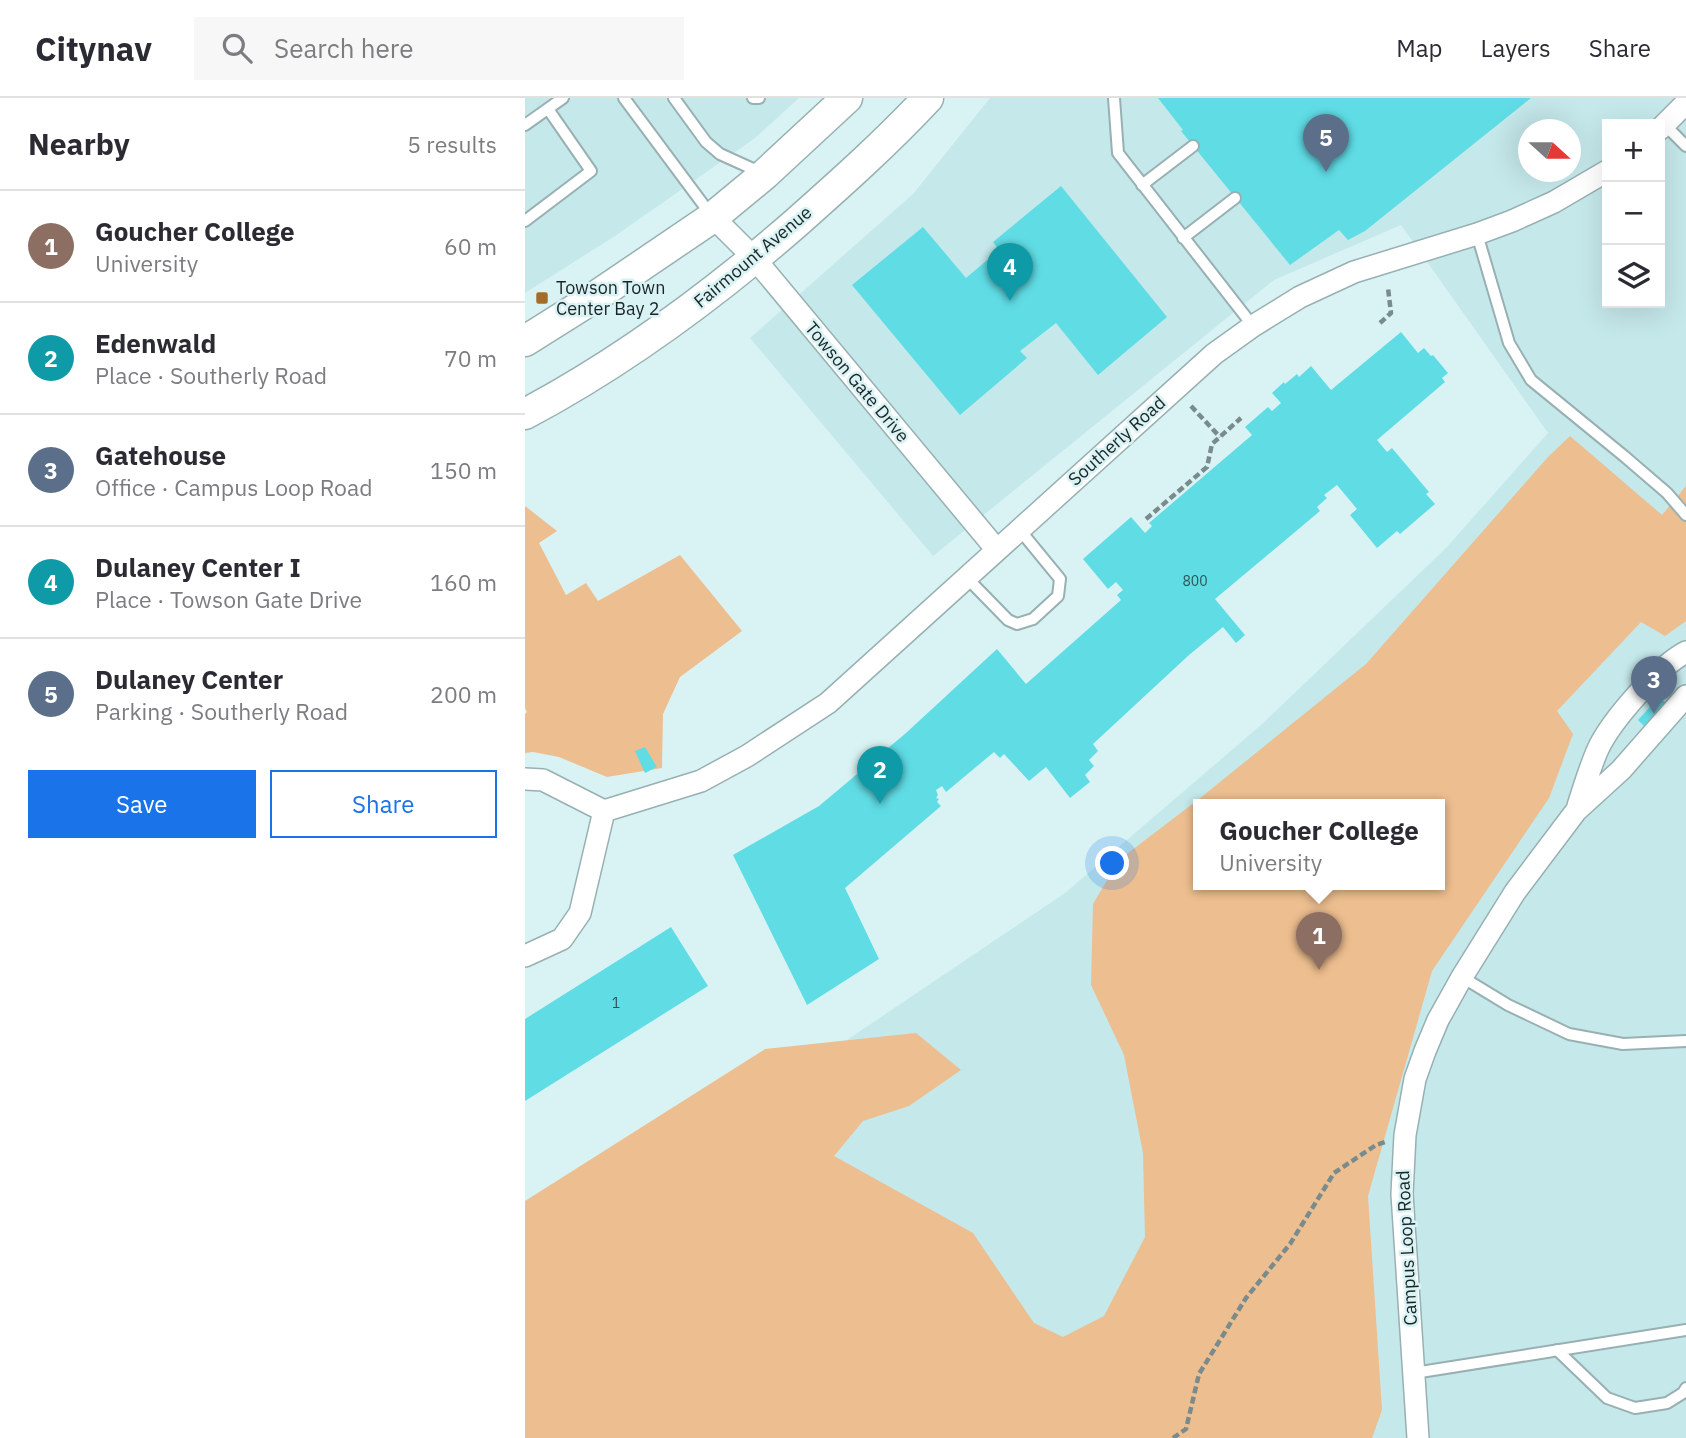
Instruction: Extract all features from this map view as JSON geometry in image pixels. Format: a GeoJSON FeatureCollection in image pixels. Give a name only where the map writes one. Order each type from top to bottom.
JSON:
{"type":"FeatureCollection","features":[{"type":"Feature","properties":{"kind":"main road"},"geometry":{"type":"LineString","coordinates":[[525,341],[713,217],[765,174],[847,98]]}},
{"type":"Feature","properties":{"kind":"main road","name":"Fairmount Avenue"},"geometry":{"type":"LineString","coordinates":[[525,414],[592,376],[689,310],[755,258],[867,159],[928,98]]}},
{"type":"Feature","properties":{"kind":"street"},"geometry":{"type":"LineString","coordinates":[[1665,124],[1686,103]]}},
{"type":"Feature","properties":{"kind":"street","name":"Southerly Road"},"geometry":{"type":"LineString","coordinates":[[604,811],[701,781],[747,756],[828,703],[1214,354],[1252,326],[1300,297],[1354,272],[1512,221],[1554,202],[1602,174]]}},
{"type":"Feature","properties":{"kind":"street","name":"Towson Gate Drive"},"geometry":{"type":"LineString","coordinates":[[713,217],[755,258],[997,550]]}},
{"type":"Feature","properties":{"kind":"street","name":"Campus Loop Road"},"geometry":{"type":"LineString","coordinates":[[1576,811],[1599,748],[1621,715],[1662,669],[1686,652]]}},
{"type":"Feature","properties":{"kind":"street","name":"Campus Loop Road"},"geometry":{"type":"LineString","coordinates":[[1418,1438],[1402,1194],[1405,1135],[1415,1079],[1425,1051],[1438,1020],[1462,977],[1515,892],[1576,811],[1621,769],[1686,695]]}},
{"type":"Feature","properties":{"kind":"street"},"geometry":{"type":"LineString","coordinates":[[525,779],[543,780],[604,811],[580,913],[562,939],[525,956]]}},
{"type":"Feature","properties":{"kind":"lane"},"geometry":{"type":"LineString","coordinates":[[525,125],[563,98]]}},
{"type":"Feature","properties":{"kind":"lane"},"geometry":{"type":"LineString","coordinates":[[624,98],[713,217]]}},
{"type":"Feature","properties":{"kind":"lane"},"geometry":{"type":"LineString","coordinates":[[674,98],[706,142],[720,154],[765,174]]}},
{"type":"Feature","properties":{"kind":"lane"},"geometry":{"type":"LineString","coordinates":[[753,98],[759,98]]}},
{"type":"Feature","properties":{"kind":"lane"},"geometry":{"type":"LineString","coordinates":[[1114,98],[1118,153],[1252,326]]}},
{"type":"Feature","properties":{"kind":"lane"},"geometry":{"type":"LineString","coordinates":[[525,220],[591,171],[548,109]]}},
{"type":"Feature","properties":{"kind":"lane"},"geometry":{"type":"LineString","coordinates":[[1665,129],[1686,146]]}},
{"type":"Feature","properties":{"kind":"lane"},"geometry":{"type":"LineString","coordinates":[[1142,185],[1193,146]]}},
{"type":"Feature","properties":{"kind":"lane"},"geometry":{"type":"LineString","coordinates":[[1182,237],[1235,198]]}},
{"type":"Feature","properties":{"kind":"lane"},"geometry":{"type":"LineString","coordinates":[[1477,234],[1509,343],[1531,380],[1625,456],[1667,493],[1686,515]]}},
{"type":"Feature","properties":{"kind":"lane"},"geometry":{"type":"LineString","coordinates":[[967,578],[1008,620],[1017,624],[1033,619],[1058,596],[1060,579],[1019,529]]}},
{"type":"Feature","properties":{"kind":"lane"},"geometry":{"type":"LineString","coordinates":[[1462,977],[1508,1006],[1569,1034],[1623,1044],[1686,1041]]}},
{"type":"Feature","properties":{"kind":"lane"},"geometry":{"type":"LineString","coordinates":[[1414,1373],[1686,1330]]}},
{"type":"Feature","properties":{"kind":"lane"},"geometry":{"type":"LineString","coordinates":[[1557,1350],[1607,1398],[1635,1408],[1667,1403],[1686,1388]]}},
{"type":"Feature","properties":{"kind":"path"},"geometry":{"type":"LineString","coordinates":[[1380,323],[1391,313],[1388,288]]}},
{"type":"Feature","properties":{"kind":"path"},"geometry":{"type":"LineString","coordinates":[[1191,406],[1220,437]]}},
{"type":"Feature","properties":{"kind":"path"},"geometry":{"type":"LineString","coordinates":[[1146,519],[1207,467],[1212,444],[1241,418]]}},
{"type":"Feature","properties":{"kind":"path"},"geometry":{"type":"LineString","coordinates":[[1173,1438],[1186,1429],[1199,1374],[1246,1298],[1290,1244],[1334,1172],[1376,1145],[1405,1135]]}},
{"type":"Feature","properties":{"kind":"shaded area"},"geometry":{"type":"Polygon","coordinates":[[[525,98],[799,98],[755,138],[615,236],[525,293],[525,98]]]}},
{"type":"Feature","properties":{"kind":"shaded area"},"geometry":{"type":"Polygon","coordinates":[[[990,98],[1686,98],[1686,1438],[525,1438],[838,1046],[1065,893],[1261,725],[1446,548],[1548,433],[1401,225],[1274,280],[933,556],[750,338],[913,194],[990,98]]]}},
{"type":"Feature","properties":{"kind":"shaded area"},"geometry":{"type":"Polygon","coordinates":[[[1570,436],[1662,515],[1686,486],[1686,621],[1665,636],[1641,622],[1557,711],[1573,734],[1549,798],[1432,971],[1368,1196],[1382,1410],[1372,1438],[525,1438],[525,1201],[765,1049],[916,1033],[961,1070],[909,1106],[863,1121],[834,1156],[973,1233],[1034,1323],[1063,1337],[1104,1316],[1145,1237],[1143,1153],[1124,1055],[1091,985],[1093,904],[1119,860],[1193,804],[1193,890],[1445,890],[1445,799],[1199,799],[1366,664],[1548,457],[1570,436]]]}},
{"type":"Feature","properties":{"kind":"shaded area"},"geometry":{"type":"Polygon","coordinates":[[[525,506],[557,531],[539,543],[566,595],[586,583],[598,601],[680,555],[742,631],[680,677],[663,714],[662,768],[607,777],[559,757],[525,753],[525,506]]]}},
{"type":"Feature","properties":{"kind":"building"},"geometry":{"type":"Polygon","coordinates":[[[1158,98],[1531,98],[1365,231],[1348,240],[1339,230],[1290,265],[1181,131],[1183,130],[1158,98]]]}},
{"type":"Feature","properties":{"kind":"building"},"geometry":{"type":"Polygon","coordinates":[[[1061,186],[1167,317],[1098,375],[1056,323],[1020,351],[1027,358],[960,415],[852,285],[923,227],[966,278],[999,250],[993,242],[1061,186]]]}},
{"type":"Feature","properties":{"kind":"building"},"geometry":{"type":"Polygon","coordinates":[[[1401,332],[1418,353],[1424,348],[1448,373],[1442,378],[1445,382],[1377,440],[1387,452],[1392,448],[1429,492],[1426,494],[1435,504],[1400,534],[1397,531],[1377,548],[1350,515],[1357,509],[1337,485],[1324,495],[1327,498],[1317,507],[1320,511],[1215,599],[1245,635],[1236,643],[1223,627],[1093,744],[1098,751],[1089,760],[1094,766],[1085,775],[1090,782],[1070,798],[1046,767],[1029,781],[1004,754],[1000,758],[994,752],[946,792],[942,786],[936,790],[936,798],[939,799],[937,802],[941,806],[845,888],[879,959],[807,1005],[733,855],[819,806],[906,733],[997,649],[1026,684],[1121,600],[1117,595],[1123,590],[1116,582],[1108,589],[1083,559],[1131,517],[1145,533],[1152,526],[1149,523],[1252,435],[1245,427],[1268,407],[1272,411],[1281,403],[1272,393],[1284,382],[1285,384],[1297,374],[1299,377],[1311,366],[1331,390],[1401,332]]]}},
{"type":"Feature","properties":{"kind":"building"},"geometry":{"type":"Polygon","coordinates":[[[1659,697],[1671,707],[1649,731],[1638,720],[1659,697]]]}},
{"type":"Feature","properties":{"kind":"building"},"geometry":{"type":"Polygon","coordinates":[[[645,747],[657,767],[645,773],[635,751],[645,747]]]}},
{"type":"Feature","properties":{"kind":"building"},"geometry":{"type":"Polygon","coordinates":[[[671,927],[708,986],[525,1101],[525,1019],[671,927]]]}},
{"type":"Feature","properties":{"kind":"place","name":"Dulaney Center"},"geometry":{"type":"Point","coordinates":[1326,172]}},
{"type":"Feature","properties":{"kind":"place","name":"Towson Town Center Bay 2"},"geometry":{"type":"Point","coordinates":[542,298]}},
{"type":"Feature","properties":{"kind":"place","name":"Dulaney Center I"},"geometry":{"type":"Point","coordinates":[1010,301]}},
{"type":"Feature","properties":{"kind":"place","name":"Gatehouse"},"geometry":{"type":"Point","coordinates":[1654,714]}},
{"type":"Feature","properties":{"kind":"place","name":"Edenwald"},"geometry":{"type":"Point","coordinates":[880,804]}},
{"type":"Feature","properties":{"kind":"place","name":"Goucher College"},"geometry":{"type":"Point","coordinates":[1319,970]}}]}
